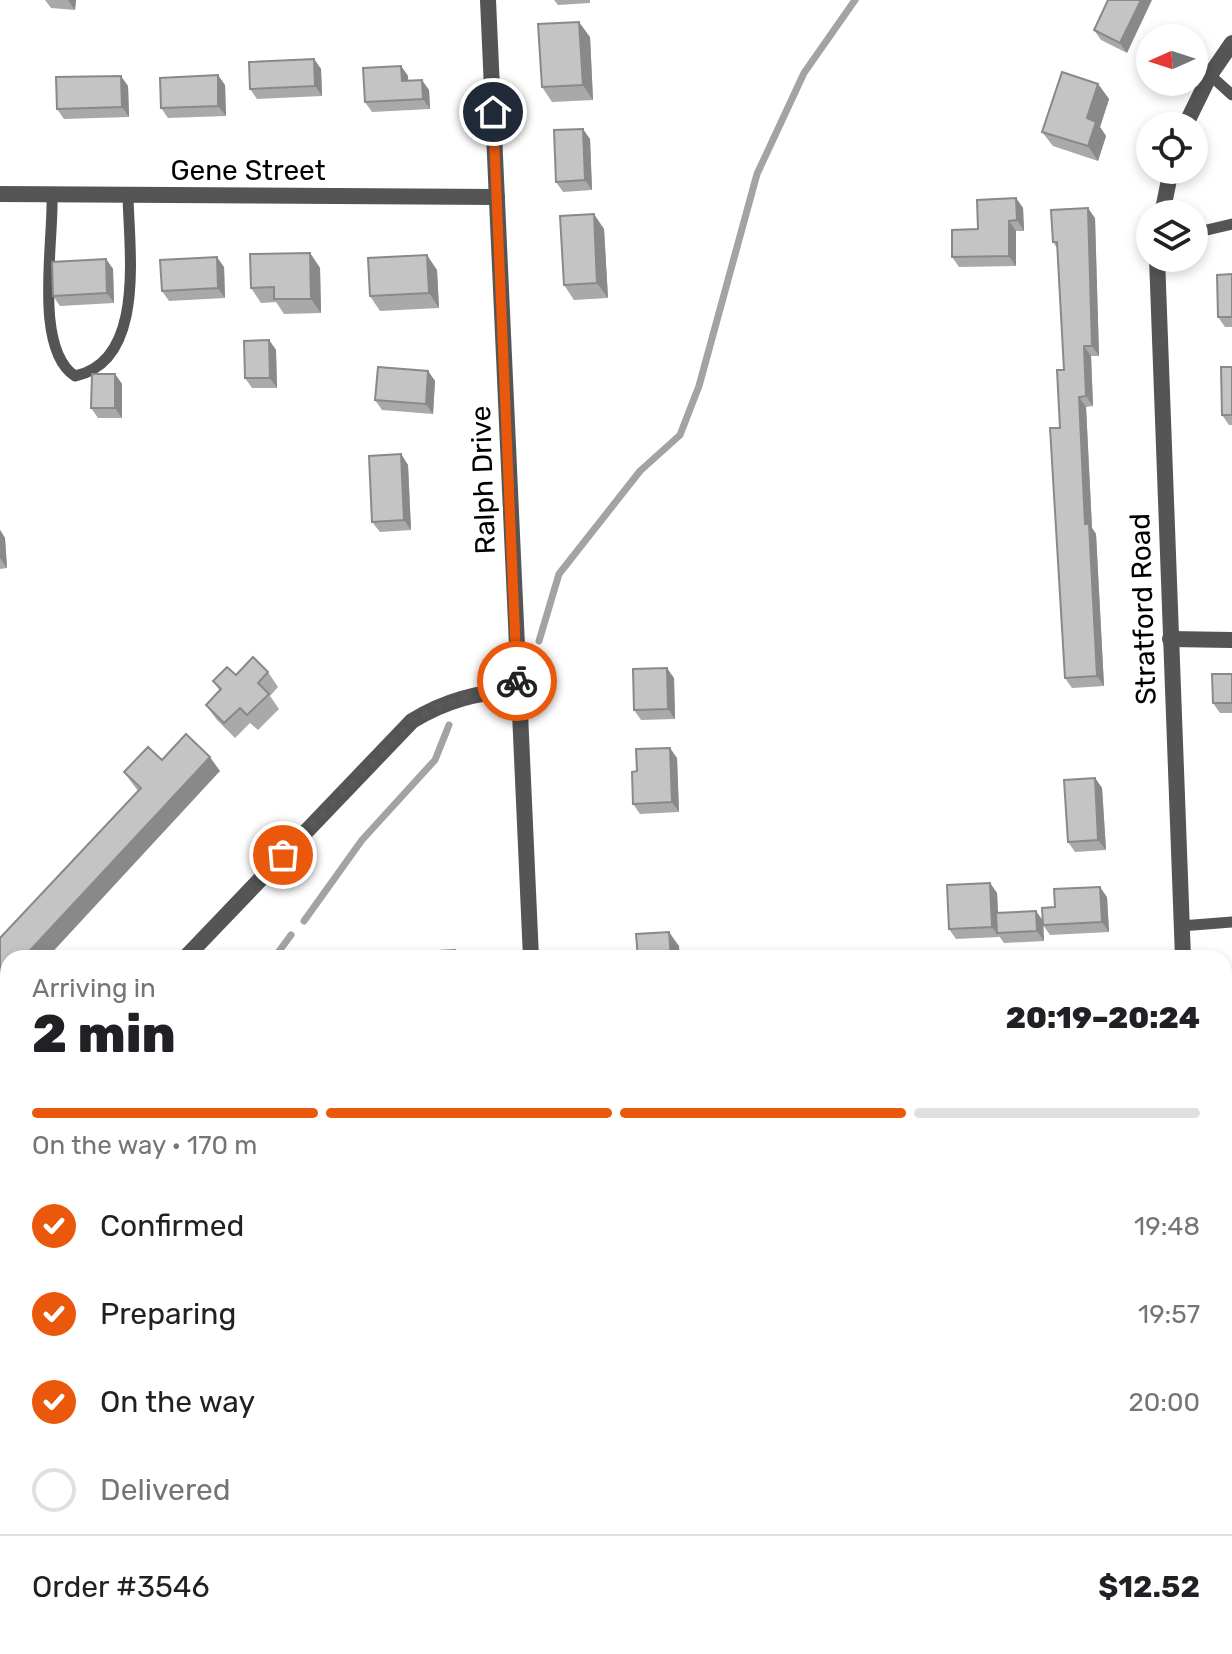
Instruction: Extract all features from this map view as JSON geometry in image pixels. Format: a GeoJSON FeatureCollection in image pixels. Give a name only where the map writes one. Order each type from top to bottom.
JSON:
{"type":"FeatureCollection","features":[{"type":"Feature","properties":{"kind":"street","name":"Ralph Drive"},"geometry":{"type":"LineString","coordinates":[[488,0],[531,950]]}},
{"type":"Feature","properties":{"kind":"street"},"geometry":{"type":"LineString","coordinates":[[1192,112],[1210,75],[1232,43]]}},
{"type":"Feature","properties":{"kind":"street","name":"Gene Street"},"geometry":{"type":"LineString","coordinates":[[0,194],[497,197]]}},
{"type":"Feature","properties":{"kind":"street","name":"Stratford Road"},"geometry":{"type":"LineString","coordinates":[[1157,272],[1182,950]]}},
{"type":"Feature","properties":{"kind":"street"},"geometry":{"type":"LineString","coordinates":[[1170,639],[1232,640]]}},
{"type":"Feature","properties":{"kind":"street"},"geometry":{"type":"LineString","coordinates":[[193,950],[412,721],[437,705],[464,696],[517,689]]}},
{"type":"Feature","properties":{"kind":"lane"},"geometry":{"type":"LineString","coordinates":[[1210,75],[1232,95]]}},
{"type":"Feature","properties":{"kind":"lane"},"geometry":{"type":"LineString","coordinates":[[52,195],[48,285],[52,326],[56,355],[64,369],[75,376],[92,373],[122,340],[128,283],[128,196]]}},
{"type":"Feature","properties":{"kind":"lane"},"geometry":{"type":"LineString","coordinates":[[1208,230],[1232,224]]}},
{"type":"Feature","properties":{"kind":"lane"},"geometry":{"type":"LineString","coordinates":[[1181,926],[1232,922]]}},
{"type":"Feature","properties":{"kind":"building"},"geometry":{"type":"Polygon","coordinates":[[[1108,0],[1141,0],[1120,43],[1094,30],[1108,0]]]}},
{"type":"Feature","properties":{"kind":"building"},"geometry":{"type":"Polygon","coordinates":[[[579,22],[583,85],[542,87],[538,24],[579,22]]]}},
{"type":"Feature","properties":{"kind":"building"},"geometry":{"type":"Polygon","coordinates":[[[314,59],[315,86],[250,89],[249,62],[314,59]]]}},
{"type":"Feature","properties":{"kind":"building"},"geometry":{"type":"Polygon","coordinates":[[[401,66],[402,81],[422,80],[423,99],[365,102],[363,68],[401,66]]]}},
{"type":"Feature","properties":{"kind":"building"},"geometry":{"type":"Polygon","coordinates":[[[1062,72],[1098,84],[1087,118],[1096,122],[1088,146],[1042,132],[1062,72]]]}},
{"type":"Feature","properties":{"kind":"building"},"geometry":{"type":"Polygon","coordinates":[[[218,75],[218,106],[161,108],[160,78],[218,75]]]}},
{"type":"Feature","properties":{"kind":"building"},"geometry":{"type":"Polygon","coordinates":[[[121,76],[122,107],[57,109],[56,77],[121,76]]]}},
{"type":"Feature","properties":{"kind":"building"},"geometry":{"type":"Polygon","coordinates":[[[583,129],[585,180],[556,182],[554,130],[583,129]]]}},
{"type":"Feature","properties":{"kind":"building"},"geometry":{"type":"Polygon","coordinates":[[[1016,198],[1017,220],[1009,221],[1009,256],[952,257],[952,230],[978,229],[977,200],[1016,198]]]}},
{"type":"Feature","properties":{"kind":"building"},"geometry":{"type":"Polygon","coordinates":[[[1088,208],[1092,346],[1084,346],[1086,396],[1079,397],[1097,676],[1065,678],[1050,428],[1060,428],[1057,370],[1064,370],[1057,242],[1053,242],[1051,210],[1088,208]]]}},
{"type":"Feature","properties":{"kind":"building"},"geometry":{"type":"Polygon","coordinates":[[[594,214],[597,283],[564,285],[560,216],[594,214]]]}},
{"type":"Feature","properties":{"kind":"building"},"geometry":{"type":"Polygon","coordinates":[[[310,253],[311,299],[274,299],[274,287],[251,288],[250,254],[310,253]]]}},
{"type":"Feature","properties":{"kind":"building"},"geometry":{"type":"Polygon","coordinates":[[[427,255],[429,293],[370,296],[368,258],[427,255]]]}},
{"type":"Feature","properties":{"kind":"building"},"geometry":{"type":"Polygon","coordinates":[[[217,257],[218,288],[162,291],[160,260],[217,257]]]}},
{"type":"Feature","properties":{"kind":"building"},"geometry":{"type":"Polygon","coordinates":[[[106,259],[107,293],[53,296],[52,262],[106,259]]]}},
{"type":"Feature","properties":{"kind":"building"},"geometry":{"type":"Polygon","coordinates":[[[1232,274],[1232,317],[1218,317],[1217,275],[1232,274]]]}},
{"type":"Feature","properties":{"kind":"building"},"geometry":{"type":"Polygon","coordinates":[[[269,340],[270,378],[245,378],[244,341],[269,340]]]}},
{"type":"Feature","properties":{"kind":"building"},"geometry":{"type":"Polygon","coordinates":[[[378,367],[428,371],[426,404],[375,400],[378,367]]]}},
{"type":"Feature","properties":{"kind":"building"},"geometry":{"type":"Polygon","coordinates":[[[1221,367],[1232,367],[1232,415],[1222,415],[1221,367]]]}},
{"type":"Feature","properties":{"kind":"building"},"geometry":{"type":"Polygon","coordinates":[[[92,374],[115,374],[115,408],[91,408],[92,374]]]}},
{"type":"Feature","properties":{"kind":"building"},"geometry":{"type":"Polygon","coordinates":[[[401,454],[404,520],[372,522],[369,456],[401,454]]]}},
{"type":"Feature","properties":{"kind":"building"},"geometry":{"type":"Polygon","coordinates":[[[253,657],[268,672],[258,683],[269,694],[247,715],[240,708],[224,723],[206,705],[221,689],[213,681],[227,667],[236,675],[253,657]]]}},
{"type":"Feature","properties":{"kind":"building"},"geometry":{"type":"Polygon","coordinates":[[[667,668],[668,709],[634,710],[633,669],[667,668]]]}},
{"type":"Feature","properties":{"kind":"building"},"geometry":{"type":"Polygon","coordinates":[[[1212,674],[1232,674],[1232,703],[1213,703],[1212,674]]]}},
{"type":"Feature","properties":{"kind":"building"},"geometry":{"type":"Polygon","coordinates":[[[186,734],[210,757],[30,950],[0,950],[0,938],[141,788],[124,772],[148,747],[162,760],[186,734]]]}},
{"type":"Feature","properties":{"kind":"building"},"geometry":{"type":"Polygon","coordinates":[[[670,748],[672,802],[633,804],[632,772],[637,771],[636,749],[670,748]]]}},
{"type":"Feature","properties":{"kind":"building"},"geometry":{"type":"Polygon","coordinates":[[[1095,778],[1098,840],[1068,842],[1064,780],[1095,778]]]}},
{"type":"Feature","properties":{"kind":"building"},"geometry":{"type":"Polygon","coordinates":[[[990,883],[992,927],[949,929],[947,885],[990,883]]]}},
{"type":"Feature","properties":{"kind":"building"},"geometry":{"type":"Polygon","coordinates":[[[1100,887],[1102,922],[1043,925],[1042,908],[1055,907],[1054,889],[1100,887]]]}},
{"type":"Feature","properties":{"kind":"building"},"geometry":{"type":"Polygon","coordinates":[[[1036,911],[1037,931],[997,933],[996,913],[1036,911]]]}},
{"type":"Feature","properties":{"kind":"building"},"geometry":{"type":"Polygon","coordinates":[[[669,932],[670,950],[637,950],[636,934],[669,932]]]}},
{"type":"Feature","properties":{"kind":"waterway"},"geometry":{"type":"LineString","coordinates":[[539,641],[559,574],[640,471],[680,435],[699,386],[757,174],[804,73],[855,0]]}},
{"type":"Feature","properties":{"kind":"waterway"},"geometry":{"type":"LineString","coordinates":[[304,921],[362,840],[435,760],[449,725]]}},
{"type":"Feature","properties":{"kind":"waterway"},"geometry":{"type":"LineString","coordinates":[[280,950],[291,935]]}},
{"type":"Feature","properties":{"kind":"way so far"},"geometry":{"type":"LineString","coordinates":[[283,855],[412,721],[437,705],[464,696],[517,689],[517,681]]}},
{"type":"Feature","properties":{"kind":"route"},"geometry":{"type":"LineString","coordinates":[[493,112],[517,681]]}}]}
